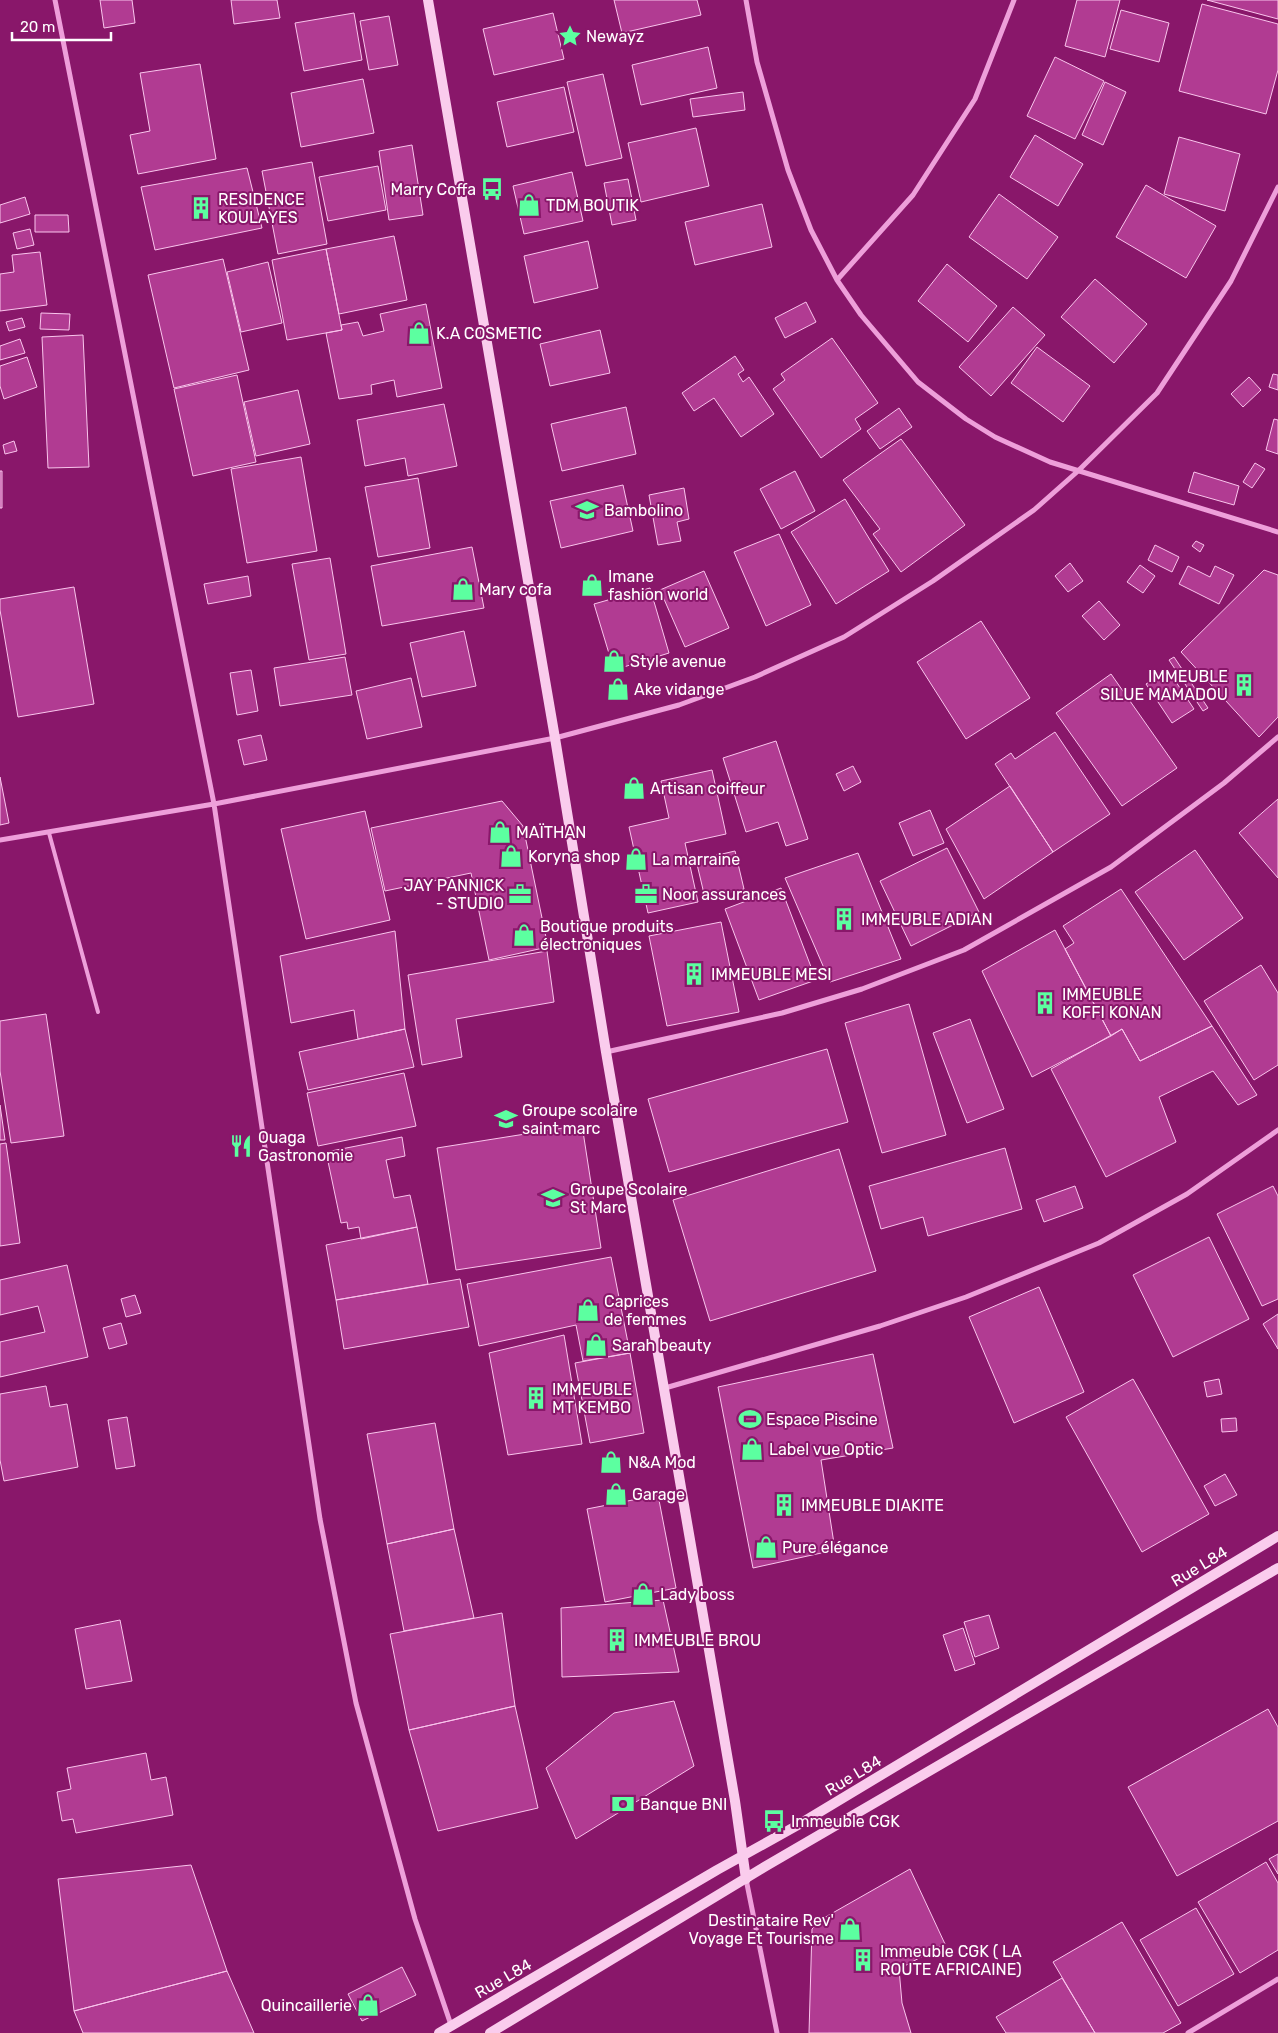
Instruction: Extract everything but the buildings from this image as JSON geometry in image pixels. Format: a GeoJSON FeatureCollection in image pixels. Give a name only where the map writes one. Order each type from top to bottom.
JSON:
{"type":"FeatureCollection","features":[{"type":"Feature","properties":{"kind":"street"},"geometry":{"type":"LineString","coordinates":[[55,0],[214,804],[320,1519],[346,1655],[356,1703],[384,1812],[415,1919],[452,2026]]}},
{"type":"Feature","properties":{"kind":"street"},"geometry":{"type":"LineString","coordinates":[[428,0],[555,738],[606,1052],[665,1388],[746,1878],[777,2033]]}},
{"type":"Feature","properties":{"kind":"street"},"geometry":{"type":"LineString","coordinates":[[746,0],[757,62],[788,170],[811,230],[837,280],[861,316],[918,382],[966,420],[995,437],[1050,462],[1278,532]]}},
{"type":"Feature","properties":{"kind":"street"},"geometry":{"type":"LineString","coordinates":[[837,280],[913,195],[975,99],[1014,0]]}},
{"type":"Feature","properties":{"kind":"street"},"geometry":{"type":"LineString","coordinates":[[0,840],[214,804],[555,738],[679,704],[755,678],[844,637],[933,581],[1034,510],[1078,471],[1157,393],[1231,281],[1278,187]]}},
{"type":"Feature","properties":{"kind":"street"},"geometry":{"type":"LineString","coordinates":[[606,1052],[782,1013],[862,988],[964,950],[1111,867],[1224,783],[1278,737]]}},
{"type":"Feature","properties":{"kind":"street"},"geometry":{"type":"LineString","coordinates":[[665,1388],[888,1323],[966,1297],[1099,1243],[1187,1194],[1278,1130]]}},
{"type":"Feature","properties":{"kind":"street","name":"Rue L84"},"geometry":{"type":"LineString","coordinates":[[439,2033],[798,1825],[1278,1536]]}},
{"type":"Feature","properties":{"kind":"street"},"geometry":{"type":"LineString","coordinates":[[490,2033],[746,1878],[1278,1568]]}},
{"type":"Feature","properties":{"kind":"street"},"geometry":{"type":"LineString","coordinates":[[1188,2033],[1278,1979]]}},
{"type":"Feature","properties":{"kind":"lane"},"geometry":{"type":"LineString","coordinates":[[48,833],[98,1012]]}},
{"type":"Feature","properties":{"kind":"place","name":"Newayz"},"geometry":{"type":"Point","coordinates":[570,36]}},
{"type":"Feature","properties":{"kind":"place","name":"Marry Coffa"},"geometry":{"type":"Point","coordinates":[492,189]}},
{"type":"Feature","properties":{"kind":"place","name":"TDM BOUTIK"},"geometry":{"type":"Point","coordinates":[529,205]}},
{"type":"Feature","properties":{"kind":"place","name":"RESIDENCE KOULAYES"},"geometry":{"type":"Point","coordinates":[201,208]}},
{"type":"Feature","properties":{"kind":"place","name":"K.A COSMETIC"},"geometry":{"type":"Point","coordinates":[419,333]}},
{"type":"Feature","properties":{"kind":"place","name":"Bambolino"},"geometry":{"type":"Point","coordinates":[587,510]}},
{"type":"Feature","properties":{"kind":"place","name":"Imane fashion world"},"geometry":{"type":"Point","coordinates":[592,585]}},
{"type":"Feature","properties":{"kind":"place","name":"Mary cofa"},"geometry":{"type":"Point","coordinates":[463,589]}},
{"type":"Feature","properties":{"kind":"place","name":"Style avenue"},"geometry":{"type":"Point","coordinates":[614,661]}},
{"type":"Feature","properties":{"kind":"place","name":"IMMEUBLE SILUE MAMADOU"},"geometry":{"type":"Point","coordinates":[1244,685]}},
{"type":"Feature","properties":{"kind":"place","name":"Ake vidange"},"geometry":{"type":"Point","coordinates":[618,689]}},
{"type":"Feature","properties":{"kind":"place","name":"Artisan coiffeur"},"geometry":{"type":"Point","coordinates":[634,788]}},
{"type":"Feature","properties":{"kind":"place","name":"MAÏTHAN"},"geometry":{"type":"Point","coordinates":[500,832]}},
{"type":"Feature","properties":{"kind":"place","name":"Koryna shop"},"geometry":{"type":"Point","coordinates":[511,856]}},
{"type":"Feature","properties":{"kind":"place","name":"La marraine"},"geometry":{"type":"Point","coordinates":[636,859]}},
{"type":"Feature","properties":{"kind":"place","name":"JAY PANNICK - STUDIO"},"geometry":{"type":"Point","coordinates":[520,894]}},
{"type":"Feature","properties":{"kind":"place","name":"Noor assurances"},"geometry":{"type":"Point","coordinates":[646,894]}},
{"type":"Feature","properties":{"kind":"place","name":"IMMEUBLE ADIAN"},"geometry":{"type":"Point","coordinates":[844,919]}},
{"type":"Feature","properties":{"kind":"place","name":"Boutique produits électroniques"},"geometry":{"type":"Point","coordinates":[524,935]}},
{"type":"Feature","properties":{"kind":"place","name":"IMMEUBLE MESI"},"geometry":{"type":"Point","coordinates":[694,974]}},
{"type":"Feature","properties":{"kind":"place","name":"IMMEUBLE KOFFI KONAN"},"geometry":{"type":"Point","coordinates":[1045,1003]}},
{"type":"Feature","properties":{"kind":"place","name":"Groupe scolaire saint marc"},"geometry":{"type":"Point","coordinates":[506,1119]}},
{"type":"Feature","properties":{"kind":"place","name":"Ouaga Gastronomie"},"geometry":{"type":"Point","coordinates":[241,1146]}},
{"type":"Feature","properties":{"kind":"place","name":"Groupe Scolaire St Marc"},"geometry":{"type":"Point","coordinates":[553,1198]}},
{"type":"Feature","properties":{"kind":"place","name":"Caprices de femmes"},"geometry":{"type":"Point","coordinates":[588,1310]}},
{"type":"Feature","properties":{"kind":"place","name":"Sarah beauty"},"geometry":{"type":"Point","coordinates":[596,1345]}},
{"type":"Feature","properties":{"kind":"place","name":"IMMEUBLE MT KEMBO"},"geometry":{"type":"Point","coordinates":[536,1398]}},
{"type":"Feature","properties":{"kind":"place","name":"Espace Piscine"},"geometry":{"type":"Point","coordinates":[750,1419]}},
{"type":"Feature","properties":{"kind":"place","name":"Label vue Optic"},"geometry":{"type":"Point","coordinates":[752,1449]}},
{"type":"Feature","properties":{"kind":"place","name":"N&A Mod"},"geometry":{"type":"Point","coordinates":[611,1462]}},
{"type":"Feature","properties":{"kind":"place","name":"Garage"},"geometry":{"type":"Point","coordinates":[616,1494]}},
{"type":"Feature","properties":{"kind":"place","name":"IMMEUBLE DIAKITE"},"geometry":{"type":"Point","coordinates":[784,1505]}},
{"type":"Feature","properties":{"kind":"place","name":"Pure élégance"},"geometry":{"type":"Point","coordinates":[766,1547]}},
{"type":"Feature","properties":{"kind":"place","name":"Lady boss"},"geometry":{"type":"Point","coordinates":[643,1594]}},
{"type":"Feature","properties":{"kind":"place","name":"IMMEUBLE BROU"},"geometry":{"type":"Point","coordinates":[617,1640]}},
{"type":"Feature","properties":{"kind":"place","name":"Banque BNI"},"geometry":{"type":"Point","coordinates":[623,1804]}},
{"type":"Feature","properties":{"kind":"place","name":"Immeuble CGK"},"geometry":{"type":"Point","coordinates":[774,1821]}},
{"type":"Feature","properties":{"kind":"place","name":"Destinataire Rev' Voyage Et Tourisme"},"geometry":{"type":"Point","coordinates":[850,1929]}},
{"type":"Feature","properties":{"kind":"place","name":"Immeuble CGK ( LA ROUTE AFRICAINE)"},"geometry":{"type":"Point","coordinates":[863,1960]}},
{"type":"Feature","properties":{"kind":"place","name":"Quincaillerie"},"geometry":{"type":"Point","coordinates":[368,2005]}}]}
